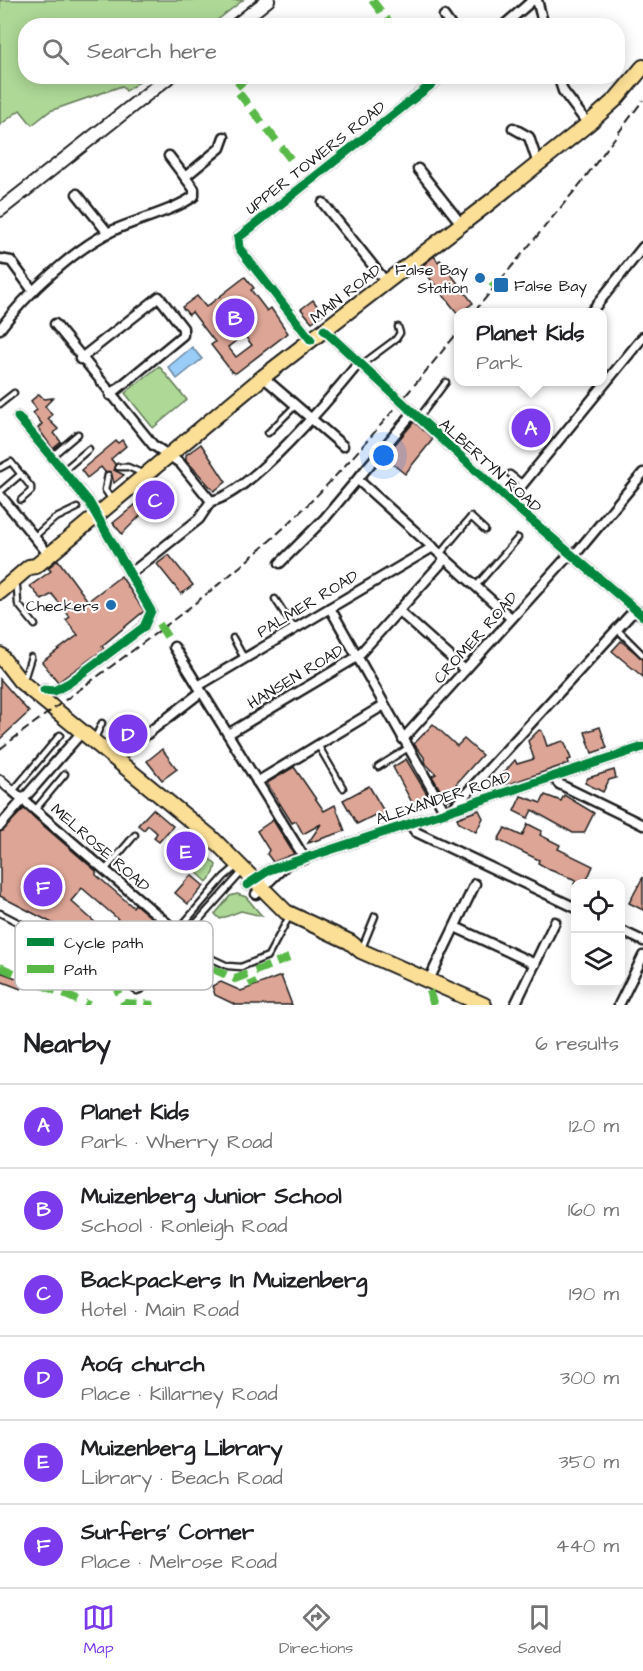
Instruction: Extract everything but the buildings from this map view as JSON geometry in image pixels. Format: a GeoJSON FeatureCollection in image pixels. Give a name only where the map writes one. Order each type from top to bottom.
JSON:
{"type":"FeatureCollection","features":[{"type":"Feature","properties":{"kind":"main road"},"geometry":{"type":"LineString","coordinates":[[245,18],[268,0]]}},
{"type":"Feature","properties":{"kind":"main road","name":"MAIN ROAD"},"geometry":{"type":"LineString","coordinates":[[0,602],[34,572],[36,566],[167,455],[386,282],[441,244],[588,124],[616,99],[643,67]]}},
{"type":"Feature","properties":{"kind":"main road"},"geometry":{"type":"LineString","coordinates":[[0,210],[160,84]]}},
{"type":"Feature","properties":{"kind":"main road","name":"MAIN ROAD"},"geometry":{"type":"LineString","coordinates":[[0,592],[29,567],[36,566]]}},
{"type":"Feature","properties":{"kind":"main road"},"geometry":{"type":"LineString","coordinates":[[4,660],[44,690],[94,739]]}},
{"type":"Feature","properties":{"kind":"main road"},"geometry":{"type":"LineString","coordinates":[[4,660],[13,674],[94,739],[205,834],[288,919],[347,950],[361,951],[484,1005]]}},
{"type":"Feature","properties":{"kind":"street"},"geometry":{"type":"LineString","coordinates":[[513,18],[535,0],[541,18]]}},
{"type":"Feature","properties":{"kind":"street","name":"UPPER TOWERS ROAD"},"geometry":{"type":"LineString","coordinates":[[311,340],[239,248],[237,241],[240,235],[432,84]]}},
{"type":"Feature","properties":{"kind":"street"},"geometry":{"type":"LineString","coordinates":[[561,84],[563,91],[588,124]]}},
{"type":"Feature","properties":{"kind":"street"},"geometry":{"type":"LineString","coordinates":[[513,128],[529,137],[538,164]]}},
{"type":"Feature","properties":{"kind":"street"},"geometry":{"type":"LineString","coordinates":[[185,177],[220,148],[224,137]]}},
{"type":"Feature","properties":{"kind":"street"},"geometry":{"type":"LineString","coordinates":[[0,330],[33,291],[89,244],[108,233],[194,196],[194,189],[169,156]]}},
{"type":"Feature","properties":{"kind":"street"},"geometry":{"type":"LineString","coordinates":[[418,169],[456,231]]}},
{"type":"Feature","properties":{"kind":"street"},"geometry":{"type":"LineString","coordinates":[[78,194],[108,233]]}},
{"type":"Feature","properties":{"kind":"street"},"geometry":{"type":"LineString","coordinates":[[323,203],[386,282]]}},
{"type":"Feature","properties":{"kind":"street"},"geometry":{"type":"LineString","coordinates":[[594,308],[643,247]]}},
{"type":"Feature","properties":{"kind":"street"},"geometry":{"type":"LineString","coordinates":[[2,258],[14,265],[33,291]]}},
{"type":"Feature","properties":{"kind":"street"},"geometry":{"type":"LineString","coordinates":[[81,359],[159,297],[183,328],[183,335],[110,395]]}},
{"type":"Feature","properties":{"kind":"street"},"geometry":{"type":"LineString","coordinates":[[55,324],[110,395],[153,445],[184,467],[211,501]]}},
{"type":"Feature","properties":{"kind":"street","name":"ALBERTYN ROAD"},"geometry":{"type":"LineString","coordinates":[[324,330],[359,365],[571,556],[641,613]]}},
{"type":"Feature","properties":{"kind":"street"},"geometry":{"type":"LineString","coordinates":[[607,381],[643,337]]}},
{"type":"Feature","properties":{"kind":"street"},"geometry":{"type":"LineString","coordinates":[[130,574],[199,519],[211,501],[229,495],[278,453],[359,365]]}},
{"type":"Feature","properties":{"kind":"street"},"geometry":{"type":"LineString","coordinates":[[263,377],[343,446]]}},
{"type":"Feature","properties":{"kind":"street"},"geometry":{"type":"LineString","coordinates":[[510,501],[603,386]]}},
{"type":"Feature","properties":{"kind":"street"},"geometry":{"type":"LineString","coordinates":[[280,563],[325,518],[415,416]]}},
{"type":"Feature","properties":{"kind":"street"},"geometry":{"type":"LineString","coordinates":[[18,417],[89,502],[150,608],[151,614],[147,624],[69,683],[54,691],[44,690]]}},
{"type":"Feature","properties":{"kind":"street","name":"CROMER ROAD"},"geometry":{"type":"LineString","coordinates":[[403,739],[511,618],[571,556],[643,473]]}},
{"type":"Feature","properties":{"kind":"street"},"geometry":{"type":"LineString","coordinates":[[358,480],[511,618]]}},
{"type":"Feature","properties":{"kind":"street"},"geometry":{"type":"LineString","coordinates":[[0,493],[49,555]]}},
{"type":"Feature","properties":{"kind":"street","name":"PALMER ROAD"},"geometry":{"type":"LineString","coordinates":[[116,758],[199,689],[244,658],[432,547]]}},
{"type":"Feature","properties":{"kind":"street","name":"HANSEN ROAD"},"geometry":{"type":"LineString","coordinates":[[228,735],[357,657],[443,556]]}},
{"type":"Feature","properties":{"kind":"street"},"geometry":{"type":"LineString","coordinates":[[330,608],[408,748],[448,811],[476,787],[631,614],[641,613]]}},
{"type":"Feature","properties":{"kind":"street"},"geometry":{"type":"LineString","coordinates":[[399,610],[465,670]]}},
{"type":"Feature","properties":{"kind":"street"},"geometry":{"type":"LineString","coordinates":[[174,647],[305,859]]}},
{"type":"Feature","properties":{"kind":"street"},"geometry":{"type":"LineString","coordinates":[[257,782],[384,705]]}},
{"type":"Feature","properties":{"kind":"street"},"geometry":{"type":"LineString","coordinates":[[0,826],[65,752],[94,739]]}},
{"type":"Feature","properties":{"kind":"street","name":"ALEXANDER ROAD"},"geometry":{"type":"LineString","coordinates":[[247,878],[643,747]]}},
{"type":"Feature","properties":{"kind":"street"},"geometry":{"type":"LineString","coordinates":[[553,777],[559,784],[643,825]]}},
{"type":"Feature","properties":{"kind":"street","name":"MELROSE ROAD"},"geometry":{"type":"LineString","coordinates":[[0,780],[165,921]]}},
{"type":"Feature","properties":{"kind":"street"},"geometry":{"type":"LineString","coordinates":[[476,787],[480,801]]}},
{"type":"Feature","properties":{"kind":"street"},"geometry":{"type":"LineString","coordinates":[[465,805],[476,787]]}},
{"type":"Feature","properties":{"kind":"street"},"geometry":{"type":"LineString","coordinates":[[410,824],[416,832],[571,906]]}},
{"type":"Feature","properties":{"kind":"street"},"geometry":{"type":"LineString","coordinates":[[429,980],[475,884]]}},
{"type":"Feature","properties":{"kind":"street"},"geometry":{"type":"LineString","coordinates":[[515,1005],[555,922]]}},
{"type":"Feature","properties":{"kind":"street"},"geometry":{"type":"LineString","coordinates":[[455,927],[535,964]]}},
{"type":"Feature","properties":{"kind":"street"},"geometry":{"type":"LineString","coordinates":[[625,932],[643,941]]}},
{"type":"Feature","properties":{"kind":"street"},"geometry":{"type":"LineString","coordinates":[[619,1005],[643,956]]}},
{"type":"Feature","properties":{"kind":"lane"},"geometry":{"type":"LineString","coordinates":[[359,365],[396,339],[400,333],[398,327]]}},
{"type":"Feature","properties":{"kind":"lane"},"geometry":{"type":"LineString","coordinates":[[415,416],[446,382]]}},
{"type":"Feature","properties":{"kind":"lane"},"geometry":{"type":"LineString","coordinates":[[0,404],[14,393]]}},
{"type":"Feature","properties":{"kind":"lane"},"geometry":{"type":"LineString","coordinates":[[268,433],[296,405]]}},
{"type":"Feature","properties":{"kind":"lane"},"geometry":{"type":"LineString","coordinates":[[51,457],[78,434]]}},
{"type":"Feature","properties":{"kind":"lane"},"geometry":{"type":"LineString","coordinates":[[63,471],[89,448]]}},
{"type":"Feature","properties":{"kind":"lane"},"geometry":{"type":"LineString","coordinates":[[0,468],[9,462],[32,489],[21,500]]}},
{"type":"Feature","properties":{"kind":"lane"},"geometry":{"type":"LineString","coordinates":[[118,467],[128,467],[144,474]]}},
{"type":"Feature","properties":{"kind":"lane"},"geometry":{"type":"LineString","coordinates":[[0,493],[21,474]]}},
{"type":"Feature","properties":{"kind":"lane"},"geometry":{"type":"LineString","coordinates":[[510,474],[523,484]]}},
{"type":"Feature","properties":{"kind":"lane"},"geometry":{"type":"LineString","coordinates":[[108,475],[105,490],[112,501]]}},
{"type":"Feature","properties":{"kind":"lane"},"geometry":{"type":"LineString","coordinates":[[34,537],[54,519],[77,508]]}},
{"type":"Feature","properties":{"kind":"lane"},"geometry":{"type":"LineString","coordinates":[[443,556],[471,517],[486,530]]}},
{"type":"Feature","properties":{"kind":"lane"},"geometry":{"type":"LineString","coordinates":[[476,586],[518,538]]}},
{"type":"Feature","properties":{"kind":"lane"},"geometry":{"type":"LineString","coordinates":[[17,587],[18,604],[35,625]]}},
{"type":"Feature","properties":{"kind":"lane"},"geometry":{"type":"LineString","coordinates":[[275,599],[294,628]]}},
{"type":"Feature","properties":{"kind":"lane"},"geometry":{"type":"LineString","coordinates":[[617,629],[643,655]]}},
{"type":"Feature","properties":{"kind":"lane"},"geometry":{"type":"LineString","coordinates":[[233,638],[244,658]]}},
{"type":"Feature","properties":{"kind":"lane"},"geometry":{"type":"LineString","coordinates":[[25,676],[31,657]]}},
{"type":"Feature","properties":{"kind":"lane"},"geometry":{"type":"LineString","coordinates":[[94,739],[102,723]]}},
{"type":"Feature","properties":{"kind":"lane"},"geometry":{"type":"LineString","coordinates":[[13,791],[60,735]]}},
{"type":"Feature","properties":{"kind":"lane"},"geometry":{"type":"LineString","coordinates":[[54,742],[65,752]]}},
{"type":"Feature","properties":{"kind":"lane"},"geometry":{"type":"LineString","coordinates":[[318,745],[343,788]]}},
{"type":"Feature","properties":{"kind":"lane"},"geometry":{"type":"LineString","coordinates":[[378,767],[408,748]]}},
{"type":"Feature","properties":{"kind":"lane"},"geometry":{"type":"LineString","coordinates":[[35,810],[65,774]]}},
{"type":"Feature","properties":{"kind":"lane"},"geometry":{"type":"LineString","coordinates":[[105,870],[135,835]]}},
{"type":"Feature","properties":{"kind":"lane"},"geometry":{"type":"LineString","coordinates":[[189,921],[204,900],[247,878]]}},
{"type":"Feature","properties":{"kind":"lane"},"geometry":{"type":"LineString","coordinates":[[195,921],[247,878]]}},
{"type":"Feature","properties":{"kind":"lane"},"geometry":{"type":"LineString","coordinates":[[204,900],[212,906]]}},
{"type":"Feature","properties":{"kind":"lane"},"geometry":{"type":"LineString","coordinates":[[0,913],[16,921]]}},
{"type":"Feature","properties":{"kind":"lane"},"geometry":{"type":"LineString","coordinates":[[361,951],[375,916]]}},
{"type":"Feature","properties":{"kind":"lane"},"geometry":{"type":"LineString","coordinates":[[213,959],[228,966],[241,967],[268,956],[288,919]]}},
{"type":"Feature","properties":{"kind":"green space"},"geometry":{"type":"Polygon","coordinates":[[[0,0],[243,0],[220,18],[18,18],[18,84],[136,84],[126,91],[122,86],[50,111],[32,125],[20,110],[0,125],[0,0]]]}},
{"type":"Feature","properties":{"kind":"green space"},"geometry":{"type":"Polygon","coordinates":[[[159,366],[187,400],[153,428],[125,393],[159,366]]]}},
{"type":"Feature","properties":{"kind":"green space"},"geometry":{"type":"Polygon","coordinates":[[[204,853],[216,865],[214,873],[207,882],[191,867],[204,853]]]}},
{"type":"Feature","properties":{"kind":"green space"},"geometry":{"type":"Polygon","coordinates":[[[237,894],[246,897],[262,916],[241,911],[220,919],[215,914],[230,896],[237,894]]]}},
{"type":"Feature","properties":{"kind":"water"},"geometry":{"type":"Polygon","coordinates":[[[192,347],[202,359],[177,379],[168,367],[192,347]]]}},
{"type":"Feature","properties":{"kind":"railway"},"geometry":{"type":"LineString","coordinates":[[477,308],[581,183],[643,100]]}},
{"type":"Feature","properties":{"kind":"railway"},"geometry":{"type":"LineString","coordinates":[[0,749],[176,618],[277,534],[349,461],[454,337]]}},
{"type":"Feature","properties":{"kind":"marked path"},"geometry":{"type":"LineString","coordinates":[[372,0],[386,18]]}},
{"type":"Feature","properties":{"kind":"marked path"},"geometry":{"type":"LineString","coordinates":[[240,84],[235,88],[296,166]]}},
{"type":"Feature","properties":{"kind":"marked path"},"geometry":{"type":"LineString","coordinates":[[491,282],[506,294]]}},
{"type":"Feature","properties":{"kind":"marked path"},"geometry":{"type":"LineString","coordinates":[[159,624],[168,638]]}},
{"type":"Feature","properties":{"kind":"marked path"},"geometry":{"type":"LineString","coordinates":[[213,969],[235,979],[289,958]]}},
{"type":"Feature","properties":{"kind":"marked path"},"geometry":{"type":"LineString","coordinates":[[0,967],[15,973]]}},
{"type":"Feature","properties":{"kind":"marked path"},"geometry":{"type":"LineString","coordinates":[[251,980],[254,986]]}},
{"type":"Feature","properties":{"kind":"marked path"},"geometry":{"type":"LineString","coordinates":[[54,990],[89,1005]]}},
{"type":"Feature","properties":{"kind":"marked path"},"geometry":{"type":"LineString","coordinates":[[118,990],[124,1003],[154,1005]]}},
{"type":"Feature","properties":{"kind":"marked path"},"geometry":{"type":"LineString","coordinates":[[429,991],[434,1005]]}},
{"type":"Feature","properties":{"kind":"cycle path"},"geometry":{"type":"LineString","coordinates":[[311,340],[239,248],[238,238],[432,84]]}},
{"type":"Feature","properties":{"kind":"cycle path"},"geometry":{"type":"LineString","coordinates":[[324,330],[509,501],[643,616]]}},
{"type":"Feature","properties":{"kind":"cycle path"},"geometry":{"type":"LineString","coordinates":[[18,417],[89,502],[151,611],[144,627],[69,683],[54,691],[44,690]]}},
{"type":"Feature","properties":{"kind":"cycle path"},"geometry":{"type":"LineString","coordinates":[[247,885],[269,870],[643,747]]}},
{"type":"Feature","properties":{"kind":"place","name":"False Bay Station"},"geometry":{"type":"Point","coordinates":[480,278]}},
{"type":"Feature","properties":{"kind":"place","name":"False Bay"},"geometry":{"type":"Point","coordinates":[501,285]}},
{"type":"Feature","properties":{"kind":"place","name":"Muizenberg Junior School"},"geometry":{"type":"Point","coordinates":[235,318]}},
{"type":"Feature","properties":{"kind":"place","name":"Planet Kids"},"geometry":{"type":"Point","coordinates":[531,428]}},
{"type":"Feature","properties":{"kind":"place","name":"Backpackers In Muizenberg"},"geometry":{"type":"Point","coordinates":[155,500]}},
{"type":"Feature","properties":{"kind":"place","name":"Checkers"},"geometry":{"type":"Point","coordinates":[111,605]}},
{"type":"Feature","properties":{"kind":"place","name":"AoG church"},"geometry":{"type":"Point","coordinates":[128,734]}},
{"type":"Feature","properties":{"kind":"place","name":"Muizenberg Library"},"geometry":{"type":"Point","coordinates":[186,851]}},
{"type":"Feature","properties":{"kind":"place","name":"Surfers' Corner"},"geometry":{"type":"Point","coordinates":[43,887]}}]}
